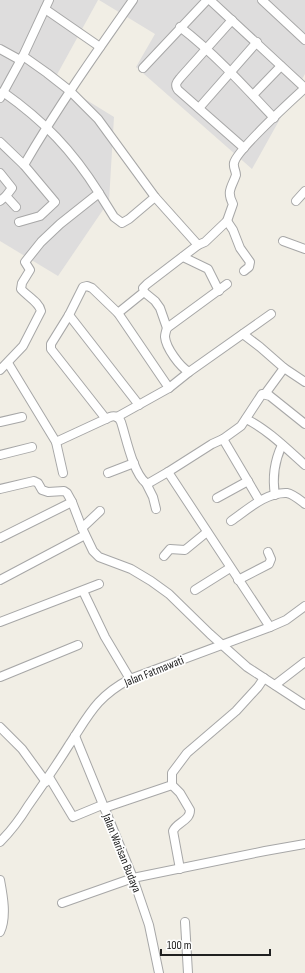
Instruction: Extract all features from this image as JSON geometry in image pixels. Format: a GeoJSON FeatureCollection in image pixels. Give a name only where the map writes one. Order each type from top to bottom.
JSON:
{"type":"FeatureCollection","features":[{"type":"Feature","properties":{"kind":"street"},"geometry":{"type":"LineString","coordinates":[[49,0],[22,58],[2,95],[23,106],[73,155],[114,217],[119,222],[122,223],[129,219],[155,197]]}},
{"type":"Feature","properties":{"kind":"street"},"geometry":{"type":"LineString","coordinates":[[24,165],[46,127],[132,0]]}},
{"type":"Feature","properties":{"kind":"street"},"geometry":{"type":"LineString","coordinates":[[143,68],[207,0]]}},
{"type":"Feature","properties":{"kind":"street"},"geometry":{"type":"LineString","coordinates":[[118,313],[144,292],[144,288],[147,284],[198,245],[205,242],[227,221],[233,204],[229,195],[230,189],[236,175],[233,163],[244,148],[305,88],[210,0]]}},
{"type":"Feature","properties":{"kind":"street"},"geometry":{"type":"LineString","coordinates":[[262,0],[305,40]]}},
{"type":"Feature","properties":{"kind":"street"},"geometry":{"type":"LineString","coordinates":[[44,9],[100,47]]}},
{"type":"Feature","properties":{"kind":"street"},"geometry":{"type":"LineString","coordinates":[[232,20],[205,49],[176,84],[178,90],[244,148]]}},
{"type":"Feature","properties":{"kind":"street"},"geometry":{"type":"LineString","coordinates":[[180,27],[230,72],[274,118]]}},
{"type":"Feature","properties":{"kind":"street"},"geometry":{"type":"LineString","coordinates":[[199,108],[257,42]]}},
{"type":"Feature","properties":{"kind":"street"},"geometry":{"type":"LineString","coordinates":[[0,49],[22,58],[47,73],[70,91],[98,119],[155,197],[198,245]]}},
{"type":"Feature","properties":{"kind":"street"},"geometry":{"type":"LineString","coordinates":[[253,95],[281,66]]}},
{"type":"Feature","properties":{"kind":"street"},"geometry":{"type":"LineString","coordinates":[[0,142],[24,165],[54,202],[40,216],[19,222]]}},
{"type":"Feature","properties":{"kind":"street"},"geometry":{"type":"LineString","coordinates":[[0,173],[12,188],[3,199],[16,207]]}},
{"type":"Feature","properties":{"kind":"street"},"geometry":{"type":"LineString","coordinates":[[296,201],[305,192]]}},
{"type":"Feature","properties":{"kind":"street"},"geometry":{"type":"LineString","coordinates":[[0,370],[23,346],[41,311],[41,308],[21,289],[22,283],[30,270],[25,262],[41,242],[60,224],[99,193]]}},
{"type":"Feature","properties":{"kind":"street"},"geometry":{"type":"LineString","coordinates":[[227,221],[233,230],[240,248],[250,262],[249,267],[244,271]]}},
{"type":"Feature","properties":{"kind":"street"},"geometry":{"type":"LineString","coordinates":[[283,241],[304,247]]}},
{"type":"Feature","properties":{"kind":"street"},"geometry":{"type":"LineString","coordinates":[[183,257],[208,270],[219,291]]}},
{"type":"Feature","properties":{"kind":"street"},"geometry":{"type":"LineString","coordinates":[[167,328],[228,284]]}},
{"type":"Feature","properties":{"kind":"street"},"geometry":{"type":"LineString","coordinates":[[106,419],[51,349],[51,344],[69,315],[83,287],[87,286],[92,288],[118,313],[169,388]]}},
{"type":"Feature","properties":{"kind":"street"},"geometry":{"type":"LineString","coordinates":[[144,292],[155,301],[160,308],[167,328],[165,336],[166,341],[173,355],[184,369],[189,372]]}},
{"type":"Feature","properties":{"kind":"street"},"geometry":{"type":"LineString","coordinates":[[56,442],[106,419],[114,416],[117,417],[169,388],[189,372],[271,314]]}},
{"type":"Feature","properties":{"kind":"street"},"geometry":{"type":"LineString","coordinates":[[69,315],[139,405]]}},
{"type":"Feature","properties":{"kind":"street"},"geometry":{"type":"LineString","coordinates":[[243,334],[260,346],[284,368],[305,382]]}},
{"type":"Feature","properties":{"kind":"street"},"geometry":{"type":"LineString","coordinates":[[8,363],[56,442],[63,473]]}},
{"type":"Feature","properties":{"kind":"street"},"geometry":{"type":"LineString","coordinates":[[146,483],[152,482],[212,444],[223,439],[241,426],[260,396],[265,394],[284,368]]}},
{"type":"Feature","properties":{"kind":"street"},"geometry":{"type":"LineString","coordinates":[[265,394],[270,396],[305,424]]}},
{"type":"Feature","properties":{"kind":"street"},"geometry":{"type":"LineString","coordinates":[[0,422],[22,416]]}},
{"type":"Feature","properties":{"kind":"street"},"geometry":{"type":"LineString","coordinates":[[117,417],[121,422],[134,463],[153,497],[156,509]]}},
{"type":"Feature","properties":{"kind":"street"},"geometry":{"type":"LineString","coordinates":[[246,419],[282,445],[305,465]]}},
{"type":"Feature","properties":{"kind":"street"},"geometry":{"type":"LineString","coordinates":[[223,439],[259,500]]}},
{"type":"Feature","properties":{"kind":"street"},"geometry":{"type":"LineString","coordinates":[[275,495],[273,471],[282,445]]}},
{"type":"Feature","properties":{"kind":"street"},"geometry":{"type":"LineString","coordinates":[[0,455],[32,447]]}},
{"type":"Feature","properties":{"kind":"street"},"geometry":{"type":"LineString","coordinates":[[108,473],[134,463]]}},
{"type":"Feature","properties":{"kind":"street"},"geometry":{"type":"LineString","coordinates":[[168,472],[270,627]]}},
{"type":"Feature","properties":{"kind":"street"},"geometry":{"type":"LineString","coordinates":[[0,489],[34,481],[38,483],[42,490],[48,492],[67,493],[72,502],[83,532],[99,558],[131,569],[169,594],[222,646],[247,667],[305,705]]}},
{"type":"Feature","properties":{"kind":"street"},"geometry":{"type":"LineString","coordinates":[[217,498],[248,481]]}},
{"type":"Feature","properties":{"kind":"street"},"geometry":{"type":"LineString","coordinates":[[231,521],[259,500],[275,495],[287,493],[293,495],[305,504]]}},
{"type":"Feature","properties":{"kind":"street"},"geometry":{"type":"LineString","coordinates":[[0,538],[72,502]]}},
{"type":"Feature","properties":{"kind":"street"},"geometry":{"type":"LineString","coordinates":[[0,580],[83,532],[100,511]]}},
{"type":"Feature","properties":{"kind":"street"},"geometry":{"type":"LineString","coordinates":[[164,556],[170,549],[185,550],[207,532]]}},
{"type":"Feature","properties":{"kind":"street"},"geometry":{"type":"LineString","coordinates":[[238,580],[269,564],[271,559],[268,552]]}},
{"type":"Feature","properties":{"kind":"street"},"geometry":{"type":"LineString","coordinates":[[195,590],[230,568]]}},
{"type":"Feature","properties":{"kind":"street"},"geometry":{"type":"LineString","coordinates":[[0,622],[99,584]]}},
{"type":"Feature","properties":{"kind":"street"},"geometry":{"type":"LineString","coordinates":[[83,591],[105,637],[130,680]]}},
{"type":"Feature","properties":{"kind":"street","name":"Jalan Fatmawati"},"geometry":{"type":"LineString","coordinates":[[0,842],[18,821],[48,779],[89,712],[104,696],[116,687],[130,680],[222,646],[286,620],[305,606]]}},
{"type":"Feature","properties":{"kind":"street"},"geometry":{"type":"LineString","coordinates":[[0,677],[78,645]]}},
{"type":"Feature","properties":{"kind":"street"},"geometry":{"type":"LineString","coordinates":[[275,685],[305,662]]}},
{"type":"Feature","properties":{"kind":"street"},"geometry":{"type":"LineString","coordinates":[[180,869],[173,831],[187,818],[190,810],[180,793],[172,785],[172,773],[187,753],[236,711],[258,687],[264,678]]}},
{"type":"Feature","properties":{"kind":"street"},"geometry":{"type":"LineString","coordinates":[[0,727],[22,749],[48,779],[73,817],[172,785]]}},
{"type":"Feature","properties":{"kind":"street","name":"Jalan Warisan Budaya"},"geometry":{"type":"LineString","coordinates":[[75,736],[133,878],[149,925],[159,973]]}},
{"type":"Feature","properties":{"kind":"street"},"geometry":{"type":"LineString","coordinates":[[62,903],[133,878],[305,844]]}},
{"type":"Feature","properties":{"kind":"street"},"geometry":{"type":"LineString","coordinates":[[0,880],[3,895],[3,918],[0,932]]}},
{"type":"Feature","properties":{"kind":"street"},"geometry":{"type":"LineString","coordinates":[[186,922],[188,973]]}},
{"type":"Feature","properties":{"kind":"shaded area"},"geometry":{"type":"Polygon","coordinates":[[[0,0],[98,0],[54,80],[114,117],[109,201],[58,276],[0,241],[0,0]]]}},
{"type":"Feature","properties":{"kind":"shaded area"},"geometry":{"type":"Polygon","coordinates":[[[99,0],[305,0],[305,74],[252,169],[136,67],[155,34],[99,0]]]}}]}
